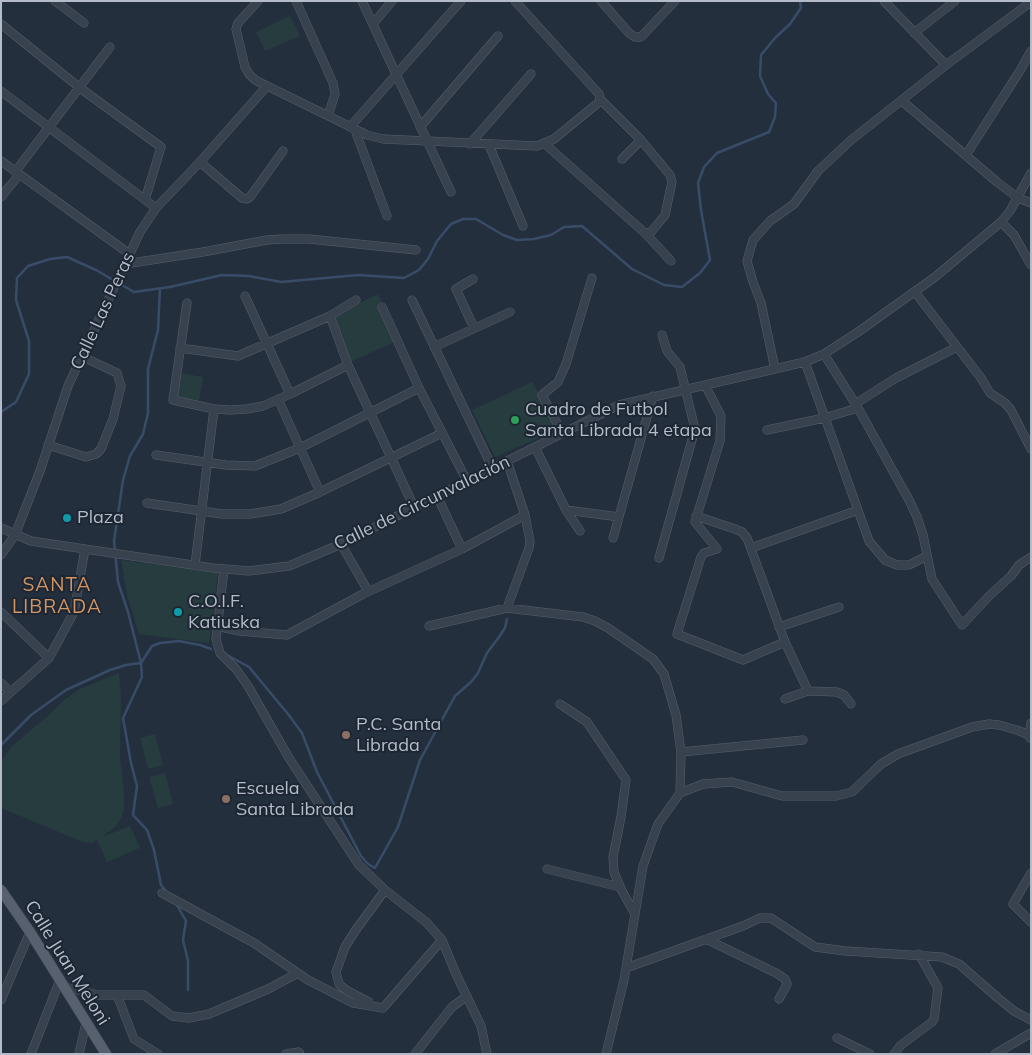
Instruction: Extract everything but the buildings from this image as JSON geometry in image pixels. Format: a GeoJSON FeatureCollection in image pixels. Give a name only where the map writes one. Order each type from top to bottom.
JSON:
{"type":"FeatureCollection","features":[{"type":"Feature","properties":{"kind":"main road","name":"Calle Juan Meloni"},"geometry":{"type":"LineString","coordinates":[[1,890],[30,932],[106,1054]]}},
{"type":"Feature","properties":{"kind":"street"},"geometry":{"type":"LineString","coordinates":[[54,1],[84,23]]}},
{"type":"Feature","properties":{"kind":"street"},"geometry":{"type":"LineString","coordinates":[[258,1],[238,23],[236,29],[245,68],[255,80],[367,136],[427,142],[537,146],[554,139],[598,104],[600,99]]}},
{"type":"Feature","properties":{"kind":"street"},"geometry":{"type":"LineString","coordinates":[[296,1],[332,83],[335,94],[328,116]]}},
{"type":"Feature","properties":{"kind":"street"},"geometry":{"type":"LineString","coordinates":[[362,1],[451,192]]}},
{"type":"Feature","properties":{"kind":"street"},"geometry":{"type":"LineString","coordinates":[[373,24],[392,1]]}},
{"type":"Feature","properties":{"kind":"street"},"geometry":{"type":"LineString","coordinates":[[353,128],[396,74],[461,1]]}},
{"type":"Feature","properties":{"kind":"street"},"geometry":{"type":"LineString","coordinates":[[516,1],[599,94],[600,99],[641,140],[667,170],[672,182],[664,215],[652,231],[646,234]]}},
{"type":"Feature","properties":{"kind":"street"},"geometry":{"type":"LineString","coordinates":[[601,1],[635,37],[641,37],[675,1]]}},
{"type":"Feature","properties":{"kind":"street"},"geometry":{"type":"LineString","coordinates":[[884,1],[946,65]]}},
{"type":"Feature","properties":{"kind":"street"},"geometry":{"type":"LineString","coordinates":[[914,33],[954,2]]}},
{"type":"Feature","properties":{"kind":"street"},"geometry":{"type":"LineString","coordinates":[[775,369],[761,302],[752,282],[747,261],[753,240],[770,221],[794,204],[818,171],[850,141],[946,65],[1031,2]]}},
{"type":"Feature","properties":{"kind":"street"},"geometry":{"type":"LineString","coordinates":[[1,24],[80,88],[161,147],[145,200]]}},
{"type":"Feature","properties":{"kind":"street"},"geometry":{"type":"LineString","coordinates":[[420,127],[498,36]]}},
{"type":"Feature","properties":{"kind":"street"},"geometry":{"type":"LineString","coordinates":[[1,197],[49,126],[110,47]]}},
{"type":"Feature","properties":{"kind":"street"},"geometry":{"type":"LineString","coordinates":[[966,155],[1031,51]]}},
{"type":"Feature","properties":{"kind":"street"},"geometry":{"type":"LineString","coordinates":[[470,144],[531,74]]}},
{"type":"Feature","properties":{"kind":"street"},"geometry":{"type":"LineString","coordinates":[[255,80],[257,98]]}},
{"type":"Feature","properties":{"kind":"street","name":"Calle Las Peras"},"geometry":{"type":"LineString","coordinates":[[1,555],[15,535],[68,386],[140,232],[156,208],[200,162],[266,86]]}},
{"type":"Feature","properties":{"kind":"street"},"geometry":{"type":"LineString","coordinates":[[1,91],[156,208]]}},
{"type":"Feature","properties":{"kind":"street"},"geometry":{"type":"LineString","coordinates":[[902,101],[1018,198],[1031,203]]}},
{"type":"Feature","properties":{"kind":"street"},"geometry":{"type":"LineString","coordinates":[[353,128],[387,216]]}},
{"type":"Feature","properties":{"kind":"street"},"geometry":{"type":"LineString","coordinates":[[622,159],[641,140]]}},
{"type":"Feature","properties":{"kind":"street"},"geometry":{"type":"LineString","coordinates":[[545,144],[646,234],[671,261]]}},
{"type":"Feature","properties":{"kind":"street"},"geometry":{"type":"LineString","coordinates":[[489,145],[523,226]]}},
{"type":"Feature","properties":{"kind":"street"},"geometry":{"type":"LineString","coordinates":[[200,162],[242,198],[247,199],[283,152]]}},
{"type":"Feature","properties":{"kind":"street"},"geometry":{"type":"LineString","coordinates":[[1,161],[124,250]]}},
{"type":"Feature","properties":{"kind":"street","name":"Calle de Circunvalación"},"geometry":{"type":"LineString","coordinates":[[1,528],[31,541],[102,553],[249,571],[289,566],[341,544],[619,405],[804,362],[824,354],[915,292],[1001,222],[1010,212],[1031,173]]}},
{"type":"Feature","properties":{"kind":"street"},"geometry":{"type":"LineString","coordinates":[[1001,222],[1014,236],[1031,265]]}},
{"type":"Feature","properties":{"kind":"street"},"geometry":{"type":"LineString","coordinates":[[124,266],[268,240],[283,239],[309,239],[416,250]]}},
{"type":"Feature","properties":{"kind":"street"},"geometry":{"type":"LineString","coordinates":[[562,433],[542,395],[558,382],[566,364],[592,278]]}},
{"type":"Feature","properties":{"kind":"street"},"geometry":{"type":"LineString","coordinates":[[473,279],[456,289],[474,328]]}},
{"type":"Feature","properties":{"kind":"street"},"geometry":{"type":"LineString","coordinates":[[915,292],[982,378],[990,393],[1006,403],[1031,449]]}},
{"type":"Feature","properties":{"kind":"street"},"geometry":{"type":"LineString","coordinates":[[245,296],[290,394]]}},
{"type":"Feature","properties":{"kind":"street"},"geometry":{"type":"LineString","coordinates":[[180,348],[238,356],[330,316],[356,300]]}},
{"type":"Feature","properties":{"kind":"street"},"geometry":{"type":"LineString","coordinates":[[412,300],[493,468]]}},
{"type":"Feature","properties":{"kind":"street"},"geometry":{"type":"LineString","coordinates":[[187,303],[172,400],[214,409],[247,410],[263,406],[290,394],[348,365]]}},
{"type":"Feature","properties":{"kind":"street"},"geometry":{"type":"LineString","coordinates":[[382,307],[419,388],[467,481]]}},
{"type":"Feature","properties":{"kind":"street"},"geometry":{"type":"LineString","coordinates":[[434,347],[510,312]]}},
{"type":"Feature","properties":{"kind":"street"},"geometry":{"type":"LineString","coordinates":[[330,316],[348,365],[414,507]]}},
{"type":"Feature","properties":{"kind":"street"},"geometry":{"type":"LineString","coordinates":[[659,558],[694,428],[680,367],[667,351],[662,335]]}},
{"type":"Feature","properties":{"kind":"street"},"geometry":{"type":"LineString","coordinates":[[767,430],[824,418],[857,406],[896,378],[957,347]]}},
{"type":"Feature","properties":{"kind":"street"},"geometry":{"type":"LineString","coordinates":[[824,354],[857,406],[918,518],[932,579],[962,625],[988,596],[1011,576],[1019,565],[1031,557]]}},
{"type":"Feature","properties":{"kind":"street"},"geometry":{"type":"LineString","coordinates":[[48,445],[86,457],[96,454],[101,449],[113,419],[121,386],[116,373],[81,356]]}},
{"type":"Feature","properties":{"kind":"street"},"geometry":{"type":"LineString","coordinates":[[804,362],[869,542],[884,560],[897,565],[909,565],[927,556]]}},
{"type":"Feature","properties":{"kind":"street"},"geometry":{"type":"LineString","coordinates":[[705,385],[721,416],[720,441],[695,523],[718,549],[704,553],[701,557],[677,634],[743,660],[784,642]]}},
{"type":"Feature","properties":{"kind":"street"},"geometry":{"type":"LineString","coordinates":[[156,455],[208,463],[256,466],[300,448],[419,388]]}},
{"type":"Feature","properties":{"kind":"street"},"geometry":{"type":"LineString","coordinates":[[613,538],[653,396]]}},
{"type":"Feature","properties":{"kind":"street"},"geometry":{"type":"LineString","coordinates":[[278,399],[320,492]]}},
{"type":"Feature","properties":{"kind":"street"},"geometry":{"type":"LineString","coordinates":[[195,565],[214,409]]}},
{"type":"Feature","properties":{"kind":"street"},"geometry":{"type":"LineString","coordinates":[[147,503],[202,512],[250,514],[281,509],[442,434]]}},
{"type":"Feature","properties":{"kind":"street"},"geometry":{"type":"LineString","coordinates":[[535,447],[566,510],[580,531]]}},
{"type":"Feature","properties":{"kind":"street"},"geometry":{"type":"LineString","coordinates":[[507,608],[529,548],[529,534],[525,515],[508,461]]}},
{"type":"Feature","properties":{"kind":"street"},"geometry":{"type":"LineString","coordinates":[[437,496],[462,549]]}},
{"type":"Feature","properties":{"kind":"street"},"geometry":{"type":"LineString","coordinates":[[566,510],[619,518]]}},
{"type":"Feature","properties":{"kind":"street"},"geometry":{"type":"LineString","coordinates":[[751,548],[858,510]]}},
{"type":"Feature","properties":{"kind":"street"},"geometry":{"type":"LineString","coordinates":[[217,626],[239,631],[287,635],[368,591],[462,549],[525,515]]}},
{"type":"Feature","properties":{"kind":"street"},"geometry":{"type":"LineString","coordinates":[[696,516],[742,532],[751,548],[784,642],[808,691]]}},
{"type":"Feature","properties":{"kind":"street"},"geometry":{"type":"LineString","coordinates":[[341,544],[368,591]]}},
{"type":"Feature","properties":{"kind":"street"},"geometry":{"type":"LineString","coordinates":[[1,701],[49,658],[74,612],[85,549]]}},
{"type":"Feature","properties":{"kind":"street"},"geometry":{"type":"LineString","coordinates":[[224,569],[216,639],[220,653],[248,686],[289,758],[359,865],[385,890],[426,922],[442,940],[481,1026],[487,1054]]}},
{"type":"Feature","properties":{"kind":"street"},"geometry":{"type":"LineString","coordinates":[[779,627],[839,607]]}},
{"type":"Feature","properties":{"kind":"street"},"geometry":{"type":"LineString","coordinates":[[429,626],[507,608],[583,617],[595,621],[654,659],[664,674],[676,715],[681,752],[680,793]]}},
{"type":"Feature","properties":{"kind":"street"},"geometry":{"type":"LineString","coordinates":[[1,612],[49,658]]}},
{"type":"Feature","properties":{"kind":"street"},"geometry":{"type":"LineString","coordinates":[[1,683],[11,692]]}},
{"type":"Feature","properties":{"kind":"street"},"geometry":{"type":"LineString","coordinates":[[785,699],[808,691],[841,693],[851,704]]}},
{"type":"Feature","properties":{"kind":"street"},"geometry":{"type":"LineString","coordinates":[[560,704],[587,722],[626,780],[613,857],[614,872],[635,914]]}},
{"type":"Feature","properties":{"kind":"street"},"geometry":{"type":"LineString","coordinates":[[607,1053],[626,968],[644,866],[658,824],[680,793],[703,784],[732,782],[782,796],[836,796],[852,792],[882,764],[898,754],[972,728],[989,724],[1017,730],[1030,737],[1031,723]]}},
{"type":"Feature","properties":{"kind":"street"},"geometry":{"type":"LineString","coordinates":[[681,752],[803,740]]}},
{"type":"Feature","properties":{"kind":"street"},"geometry":{"type":"LineString","coordinates":[[547,869],[620,887]]}},
{"type":"Feature","properties":{"kind":"street"},"geometry":{"type":"LineString","coordinates":[[1031,873],[1013,904],[1031,922]]}},
{"type":"Feature","properties":{"kind":"street"},"geometry":{"type":"LineString","coordinates":[[383,1008],[346,990],[339,984],[336,972],[355,931],[385,890]]}},
{"type":"Feature","properties":{"kind":"street"},"geometry":{"type":"LineString","coordinates":[[164,894],[254,943],[298,973],[353,1002],[383,1008]]}},
{"type":"Feature","properties":{"kind":"street"},"geometry":{"type":"LineString","coordinates":[[626,968],[760,918],[771,918],[815,947],[846,951],[919,954],[942,957],[960,964],[1014,1011],[1031,1020]]}},
{"type":"Feature","properties":{"kind":"street"},"geometry":{"type":"LineString","coordinates":[[1,1000],[30,932]]}},
{"type":"Feature","properties":{"kind":"street"},"geometry":{"type":"LineString","coordinates":[[706,939],[785,979],[786,988],[779,999]]}},
{"type":"Feature","properties":{"kind":"street"},"geometry":{"type":"LineString","coordinates":[[383,1008],[442,940]]}},
{"type":"Feature","properties":{"kind":"street"},"geometry":{"type":"LineString","coordinates":[[894,1054],[901,1044],[934,1019],[938,988],[919,954]]}},
{"type":"Feature","properties":{"kind":"street"},"geometry":{"type":"LineString","coordinates":[[31,1054],[62,984],[98,995],[144,995],[172,1016],[189,1018],[217,1011],[268,989],[298,973]]}},
{"type":"Feature","properties":{"kind":"street"},"geometry":{"type":"LineString","coordinates":[[118,996],[134,1039],[158,1054]]}},
{"type":"Feature","properties":{"kind":"street"},"geometry":{"type":"LineString","coordinates":[[415,1054],[452,1007],[467,996]]}},
{"type":"Feature","properties":{"kind":"street"},"geometry":{"type":"LineString","coordinates":[[79,1054],[86,1023]]}},
{"type":"Feature","properties":{"kind":"street"},"geometry":{"type":"LineString","coordinates":[[995,1054],[1031,1034]]}},
{"type":"Feature","properties":{"kind":"street"},"geometry":{"type":"LineString","coordinates":[[837,1038],[870,1054]]}},
{"type":"Feature","properties":{"kind":"street"},"geometry":{"type":"LineString","coordinates":[[286,1054],[299,1052],[300,1054]]}},
{"type":"Feature","properties":{"kind":"green space"},"geometry":{"type":"Polygon","coordinates":[[[290,16],[300,36],[265,51],[256,32],[290,16]]]}},
{"type":"Feature","properties":{"kind":"green space"},"geometry":{"type":"Polygon","coordinates":[[[378,294],[399,340],[350,362],[333,316],[378,294]]]}},
{"type":"Feature","properties":{"kind":"green space"},"geometry":{"type":"Polygon","coordinates":[[[180,373],[203,377],[199,401],[177,397],[180,373]]]}},
{"type":"Feature","properties":{"kind":"green space","name":"Cuadro de Futbol Santa Librada 4 etapa"},"geometry":{"type":"Polygon","coordinates":[[[532,382],[559,429],[495,457],[472,410],[532,382]]]}},
{"type":"Feature","properties":{"kind":"green space"},"geometry":{"type":"Polygon","coordinates":[[[121,560],[218,573],[209,643],[139,634],[127,595],[121,560]]]}},
{"type":"Feature","properties":{"kind":"green space"},"geometry":{"type":"Polygon","coordinates":[[[119,673],[121,698],[120,758],[124,807],[122,817],[116,826],[102,837],[130,826],[140,848],[107,862],[97,840],[92,843],[83,842],[1,808],[1,761],[11,747],[64,700],[80,689],[119,673]]]}},
{"type":"Feature","properties":{"kind":"green space"},"geometry":{"type":"Polygon","coordinates":[[[155,734],[163,765],[148,769],[140,738],[155,734]]]}},
{"type":"Feature","properties":{"kind":"green space"},"geometry":{"type":"Polygon","coordinates":[[[165,773],[173,804],[158,808],[149,777],[165,773]]]}},
{"type":"Feature","properties":{"kind":"waterway"},"geometry":{"type":"LineString","coordinates":[[1,412],[16,402],[29,374],[29,341],[16,300],[17,278],[28,266],[50,259],[67,257],[96,270],[134,292],[170,287],[222,275],[249,276],[281,282],[358,275],[404,278],[419,270],[428,259],[437,241],[451,224],[463,219],[476,219],[503,235],[517,240],[551,235],[564,227],[582,226],[632,269],[664,285],[682,287],[700,273],[710,260],[698,183],[704,167],[717,153],[769,132],[775,117],[776,103],[768,94],[760,76],[761,55],[790,24],[801,8],[800,1]]}},
{"type":"Feature","properties":{"kind":"waterway"},"geometry":{"type":"LineString","coordinates":[[160,288],[158,330],[148,369],[148,413],[143,434],[130,456],[123,480],[114,541],[118,582],[141,663],[142,677],[123,718],[137,786],[133,815],[147,830],[154,850],[161,885],[167,893]]}},
{"type":"Feature","properties":{"kind":"waterway"},"geometry":{"type":"LineString","coordinates":[[225,654],[249,667],[302,733],[317,772],[361,856],[368,864],[375,868],[398,827],[420,760],[455,696],[478,673],[487,653],[505,628],[507,619]]}},
{"type":"Feature","properties":{"kind":"waterway"},"geometry":{"type":"LineString","coordinates":[[141,663],[152,646],[160,643],[179,641],[211,649]]}},
{"type":"Feature","properties":{"kind":"waterway"},"geometry":{"type":"LineString","coordinates":[[1,745],[31,715],[66,690],[110,670],[141,663]]}},
{"type":"Feature","properties":{"kind":"waterway"},"geometry":{"type":"LineString","coordinates":[[177,905],[186,921],[183,940],[188,961],[188,990]]}},
{"type":"Feature","properties":{"kind":"place","name":"Cuadro de Futbol Santa Librada 4 etapa"},"geometry":{"type":"Point","coordinates":[515,420]}},
{"type":"Feature","properties":{"kind":"place","name":"Plaza"},"geometry":{"type":"Point","coordinates":[67,518]}},
{"type":"Feature","properties":{"kind":"place","name":"C.O.I.F. Katiuska"},"geometry":{"type":"Point","coordinates":[178,612]}},
{"type":"Feature","properties":{"kind":"place","name":"P.C. Santa Librada"},"geometry":{"type":"Point","coordinates":[346,735]}},
{"type":"Feature","properties":{"kind":"place","name":"Escuela Santa Librada"},"geometry":{"type":"Point","coordinates":[226,799]}},
{"type":"Feature","properties":{"kind":"district","name":"SANTA LIBRADA"},"geometry":{"type":"Point","coordinates":[57,596]}}]}
